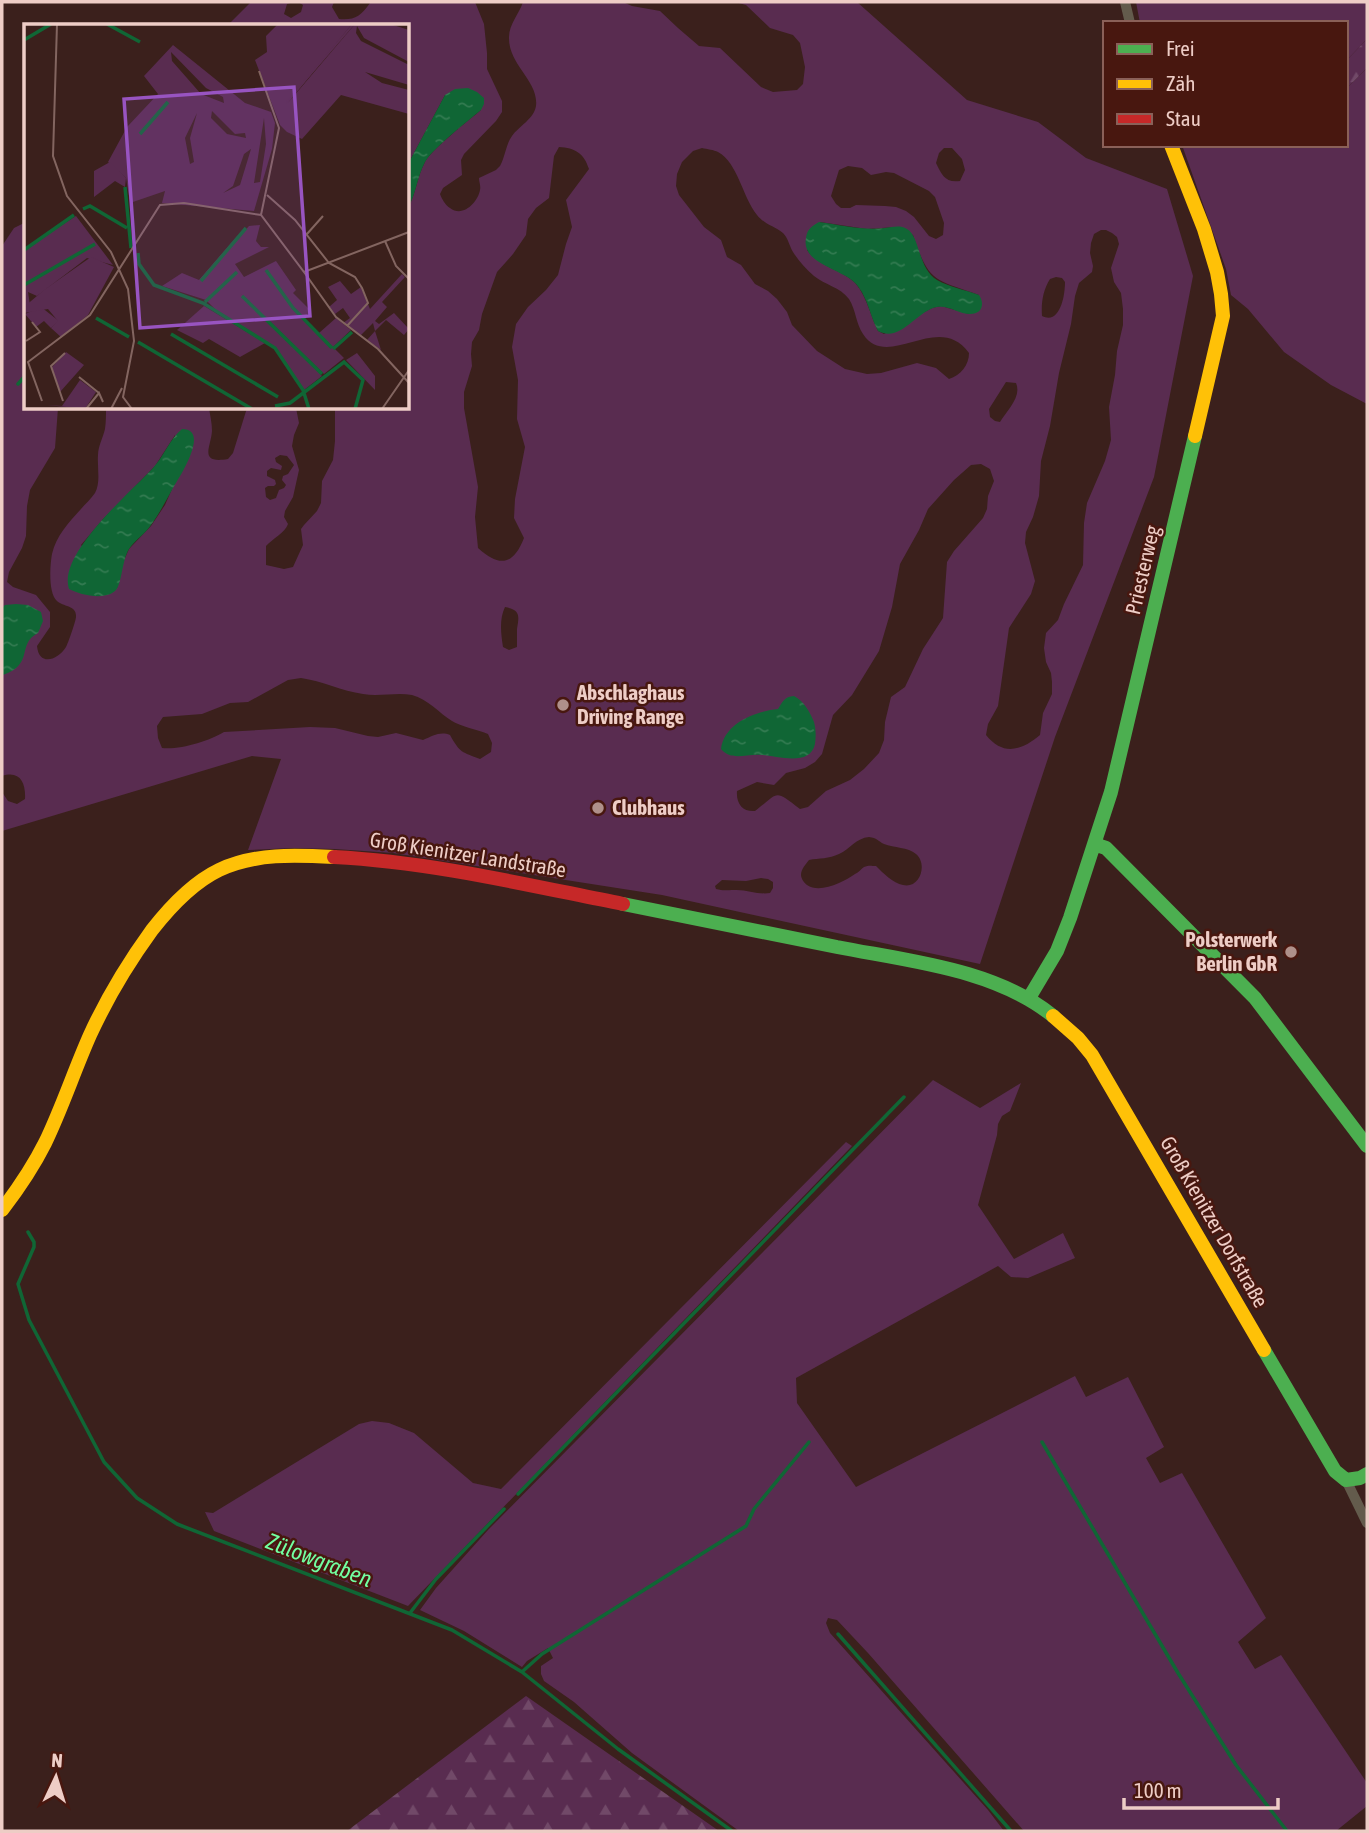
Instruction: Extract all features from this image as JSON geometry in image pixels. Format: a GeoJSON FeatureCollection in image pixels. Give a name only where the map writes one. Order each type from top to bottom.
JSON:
{"type":"FeatureCollection","features":[{"type":"Feature","properties":{"kind":"main road","name":"Priesterweg"},"geometry":{"type":"LineString","coordinates":[[1029,998],[1057,951],[1070,918],[1118,766],[1223,316],[1223,295],[1218,273],[1172,147]]}},
{"type":"Feature","properties":{"kind":"main road"},"geometry":{"type":"LineString","coordinates":[[1094,844],[1106,848],[1255,998],[1367,1146]]}},
{"type":"Feature","properties":{"kind":"main road","name":"Groß Kienitzer Landstraße"},"geometry":{"type":"LineString","coordinates":[[2,1210],[24,1180],[44,1144],[100,1013],[136,953],[184,893],[214,872],[249,859],[273,856],[361,858],[435,867],[987,979]]}},
{"type":"Feature","properties":{"kind":"main road","name":"Groß Kienitzer Dorfstraße"},"geometry":{"type":"LineString","coordinates":[[987,979],[1029,998],[1070,1031],[1092,1055],[1335,1471],[1346,1480]]}},
{"type":"Feature","properties":{"kind":"main road"},"geometry":{"type":"LineString","coordinates":[[1346,1480],[1367,1474]]}},
{"type":"Feature","properties":{"kind":"street"},"geometry":{"type":"LineString","coordinates":[[1125,2],[1130,21]]}},
{"type":"Feature","properties":{"kind":"street","name":"Groß Kienitzer Dorfstraße"},"geometry":{"type":"LineString","coordinates":[[1346,1480],[1367,1523]]}},
{"type":"Feature","properties":{"kind":"green space"},"geometry":{"type":"Polygon","coordinates":[[[251,2],[294,2],[287,4],[284,14],[291,18],[301,12],[303,5],[298,2],[334,2],[332,7],[339,19],[345,19],[360,14],[370,3],[368,2],[475,2],[484,24],[487,69],[502,101],[502,112],[464,154],[461,160],[462,175],[443,188],[440,194],[455,211],[465,210],[473,204],[480,190],[479,178],[500,166],[510,139],[535,111],[536,97],[533,89],[510,47],[511,28],[523,2],[623,2],[660,11],[699,46],[720,48],[761,87],[773,92],[797,90],[803,84],[805,67],[800,43],[793,35],[770,28],[746,5],[735,2],[857,2],[967,100],[1038,122],[1086,158],[1167,189],[1193,276],[1154,477],[1055,737],[980,964],[662,895],[393,853],[292,848],[248,850],[281,759],[252,756],[2,831],[2,792],[8,801],[17,804],[25,799],[21,779],[13,775],[2,776],[2,246],[14,228],[24,223],[24,410],[58,410],[55,448],[30,490],[26,536],[7,582],[13,587],[36,595],[50,612],[50,627],[37,646],[41,657],[49,659],[63,652],[76,619],[74,610],[54,597],[50,579],[51,559],[60,535],[97,489],[98,452],[105,429],[106,410],[209,410],[212,431],[208,453],[209,457],[219,460],[228,459],[233,453],[246,410],[296,410],[299,423],[292,446],[299,470],[293,497],[285,511],[284,517],[288,524],[266,546],[266,565],[284,569],[293,567],[303,545],[301,529],[321,503],[322,481],[333,460],[335,410],[410,410],[410,204],[422,168],[429,157],[481,110],[445,95],[410,160],[410,24],[229,24],[251,2]],[[559,147],[554,156],[549,198],[536,208],[528,219],[526,235],[497,272],[479,330],[472,342],[472,366],[464,392],[464,408],[478,487],[475,517],[478,548],[499,561],[505,561],[515,554],[524,538],[514,518],[525,447],[517,419],[518,380],[512,347],[516,324],[558,275],[572,227],[566,200],[589,169],[578,152],[559,147]],[[702,148],[693,151],[682,162],[677,174],[676,186],[679,195],[704,227],[721,240],[727,257],[741,265],[755,284],[777,299],[787,312],[792,325],[817,351],[845,369],[867,374],[917,363],[936,368],[949,379],[964,369],[969,353],[957,341],[943,337],[886,347],[873,344],[863,334],[849,299],[814,276],[795,255],[783,233],[757,215],[725,157],[716,151],[702,148]],[[944,148],[936,163],[945,177],[951,181],[960,181],[965,170],[962,159],[952,148],[944,148]],[[848,166],[839,170],[831,196],[841,208],[856,205],[896,207],[914,217],[929,236],[936,239],[943,235],[944,223],[935,197],[929,191],[894,173],[871,175],[862,168],[848,166]],[[820,222],[807,250],[853,281],[865,298],[878,331],[884,334],[932,308],[941,306],[969,314],[979,295],[935,277],[924,262],[913,235],[896,227],[867,229],[820,222]],[[1106,230],[1094,234],[1091,243],[1092,272],[1079,283],[1075,296],[1041,461],[1039,496],[1026,532],[1025,543],[1035,581],[1031,594],[1009,628],[998,706],[988,724],[986,735],[999,746],[1012,749],[1026,745],[1040,735],[1043,713],[1052,694],[1051,673],[1044,648],[1046,633],[1058,620],[1083,565],[1087,503],[1111,440],[1109,407],[1123,325],[1121,293],[1114,282],[1111,268],[1119,244],[1117,237],[1106,230]],[[1062,278],[1050,279],[1042,301],[1042,316],[1048,318],[1060,308],[1065,282],[1062,278]],[[1006,382],[989,409],[990,417],[1000,422],[1013,403],[1017,393],[1016,383],[1006,382]],[[175,435],[155,466],[81,545],[117,588],[129,549],[151,526],[172,489],[175,435]],[[280,455],[275,458],[282,466],[281,470],[271,468],[267,471],[267,476],[275,480],[276,484],[265,488],[266,497],[270,500],[276,498],[279,490],[284,488],[286,485],[282,480],[283,476],[288,474],[294,465],[287,456],[280,455]],[[981,464],[971,465],[928,509],[900,564],[892,607],[879,651],[852,695],[833,715],[822,754],[805,768],[786,773],[774,785],[757,782],[737,791],[739,803],[744,809],[755,811],[776,795],[800,809],[808,807],[826,791],[850,780],[879,753],[884,740],[891,697],[905,687],[923,649],[943,618],[947,562],[983,518],[994,481],[990,469],[981,464]],[[505,607],[503,647],[509,650],[517,647],[518,617],[510,608],[505,607]],[[301,678],[288,680],[248,702],[230,703],[202,714],[163,717],[157,726],[162,748],[194,744],[224,732],[310,727],[335,728],[378,737],[396,733],[423,740],[436,734],[446,734],[450,735],[459,749],[469,755],[480,759],[491,752],[492,743],[488,734],[455,723],[412,695],[363,694],[301,678]],[[872,837],[864,838],[835,856],[809,860],[801,873],[804,882],[812,887],[825,888],[870,866],[876,866],[899,884],[909,885],[918,880],[922,869],[920,858],[916,854],[884,844],[872,837]],[[768,879],[722,880],[715,886],[716,889],[770,893],[773,888],[773,882],[768,879]]]}},
{"type":"Feature","properties":{"kind":"green space"},"geometry":{"type":"Polygon","coordinates":[[[1136,2],[1367,2],[1367,39],[1348,59],[1348,21],[1140,21],[1136,2]]]}},
{"type":"Feature","properties":{"kind":"green space"},"geometry":{"type":"Polygon","coordinates":[[[1367,39],[1367,68],[1348,87],[1348,59],[1367,39]]]}},
{"type":"Feature","properties":{"kind":"green space"},"geometry":{"type":"Polygon","coordinates":[[[1367,68],[1367,404],[1331,385],[1284,352],[1248,309],[1231,295],[1226,269],[1183,147],[1348,147],[1348,87],[1367,68]]]}},
{"type":"Feature","properties":{"kind":"green space"},"geometry":{"type":"Polygon","coordinates":[[[933,1080],[980,1108],[1021,1083],[1010,1111],[1002,1116],[998,1124],[978,1205],[1014,1259],[1063,1233],[1075,1258],[1028,1278],[1011,1277],[998,1266],[796,1378],[797,1403],[856,1487],[1075,1376],[1086,1397],[1128,1377],[1164,1447],[1146,1458],[1160,1483],[1182,1473],[1266,1618],[1238,1642],[1255,1669],[1281,1655],[1367,1783],[1367,1806],[1336,1831],[1024,1831],[868,1653],[837,1620],[828,1618],[826,1623],[830,1633],[1004,1831],[739,1831],[632,1753],[574,1702],[544,1681],[541,1666],[553,1658],[548,1648],[522,1667],[464,1631],[420,1610],[488,1530],[933,1080]]]}},
{"type":"Feature","properties":{"kind":"green space"},"geometry":{"type":"Polygon","coordinates":[[[846,1142],[852,1146],[408,1606],[214,1531],[205,1512],[213,1513],[359,1424],[372,1421],[389,1423],[414,1433],[473,1483],[501,1489],[846,1142]]]}},
{"type":"Feature","properties":{"kind":"green space"},"geometry":{"type":"Polygon","coordinates":[[[526,1696],[719,1831],[347,1831],[526,1696]]]}},
{"type":"Feature","properties":{"kind":"water"},"geometry":{"type":"Polygon","coordinates":[[[468,88],[477,92],[484,98],[484,104],[481,110],[429,156],[410,204],[410,160],[445,95],[455,89],[468,88]]]}},
{"type":"Feature","properties":{"kind":"water"},"geometry":{"type":"Polygon","coordinates":[[[819,222],[861,228],[907,229],[931,275],[947,285],[979,295],[981,308],[970,314],[937,307],[894,333],[878,331],[865,299],[854,282],[822,264],[809,253],[806,246],[807,235],[810,228],[819,222]]]}},
{"type":"Feature","properties":{"kind":"water"},"geometry":{"type":"Polygon","coordinates":[[[182,429],[190,431],[194,437],[191,455],[149,528],[129,549],[116,590],[100,596],[86,595],[69,589],[68,575],[85,542],[98,524],[153,468],[182,429]]]}},
{"type":"Feature","properties":{"kind":"water"},"geometry":{"type":"Polygon","coordinates":[[[16,604],[28,605],[41,612],[43,621],[38,633],[28,643],[19,665],[3,675],[2,608],[16,604]]]}},
{"type":"Feature","properties":{"kind":"water"},"geometry":{"type":"Polygon","coordinates":[[[794,696],[806,707],[815,725],[815,744],[807,756],[735,756],[721,749],[723,740],[735,725],[760,712],[778,709],[786,698],[794,696]]]}},
{"type":"Feature","properties":{"kind":"waterway"},"geometry":{"type":"LineString","coordinates":[[18,384],[24,377]]}},
{"type":"Feature","properties":{"kind":"waterway"},"geometry":{"type":"LineString","coordinates":[[518,1494],[904,1097]]}},
{"type":"Feature","properties":{"kind":"waterway","name":"Zülowgraben"},"geometry":{"type":"LineString","coordinates":[[28,1232],[34,1247],[18,1284],[29,1320],[104,1462],[137,1498],[177,1524],[452,1630],[522,1672],[618,1749],[732,1831]]}},
{"type":"Feature","properties":{"kind":"waterway"},"geometry":{"type":"LineString","coordinates":[[523,1671],[542,1654],[746,1526],[754,1509],[809,1442]]}},
{"type":"Feature","properties":{"kind":"waterway"},"geometry":{"type":"LineString","coordinates":[[1042,1442],[1178,1673],[1236,1765],[1287,1831]]}},
{"type":"Feature","properties":{"kind":"waterway"},"geometry":{"type":"LineString","coordinates":[[410,1613],[436,1579],[504,1509]]}},
{"type":"Feature","properties":{"kind":"waterway"},"geometry":{"type":"LineString","coordinates":[[838,1634],[1011,1831]]}},
{"type":"Feature","properties":{"kind":"traffic: fast"},"geometry":{"type":"LineString","coordinates":[[1029,998],[1057,951],[1111,792],[1195,436]]}},
{"type":"Feature","properties":{"kind":"traffic: fast"},"geometry":{"type":"LineString","coordinates":[[1094,844],[1106,848],[1255,998],[1367,1146]]}},
{"type":"Feature","properties":{"kind":"traffic: fast"},"geometry":{"type":"LineString","coordinates":[[623,904],[950,969],[1005,987],[1053,1016]]}},
{"type":"Feature","properties":{"kind":"traffic: fast"},"geometry":{"type":"LineString","coordinates":[[1264,1350],[1335,1471],[1346,1480],[1367,1474]]}},
{"type":"Feature","properties":{"kind":"traffic: slow"},"geometry":{"type":"LineString","coordinates":[[1172,147],[1204,229],[1217,272],[1223,316],[1195,436]]}},
{"type":"Feature","properties":{"kind":"traffic: slow"},"geometry":{"type":"LineString","coordinates":[[2,1210],[45,1143],[90,1035],[111,994],[143,942],[174,904],[200,882],[233,864],[275,856],[334,857]]}},
{"type":"Feature","properties":{"kind":"traffic: slow"},"geometry":{"type":"LineString","coordinates":[[1053,1016],[1078,1038],[1092,1055],[1264,1350]]}},
{"type":"Feature","properties":{"kind":"traffic: jam"},"geometry":{"type":"LineString","coordinates":[[334,857],[443,869],[623,904]]}},
{"type":"Feature","properties":{"kind":"place","name":"Abschlaghaus Driving Range"},"geometry":{"type":"Point","coordinates":[563,705]}},
{"type":"Feature","properties":{"kind":"place","name":"Clubhaus"},"geometry":{"type":"Point","coordinates":[598,808]}},
{"type":"Feature","properties":{"kind":"place","name":"Polsterwerk Berlin GbR"},"geometry":{"type":"Point","coordinates":[1291,952]}}]}
